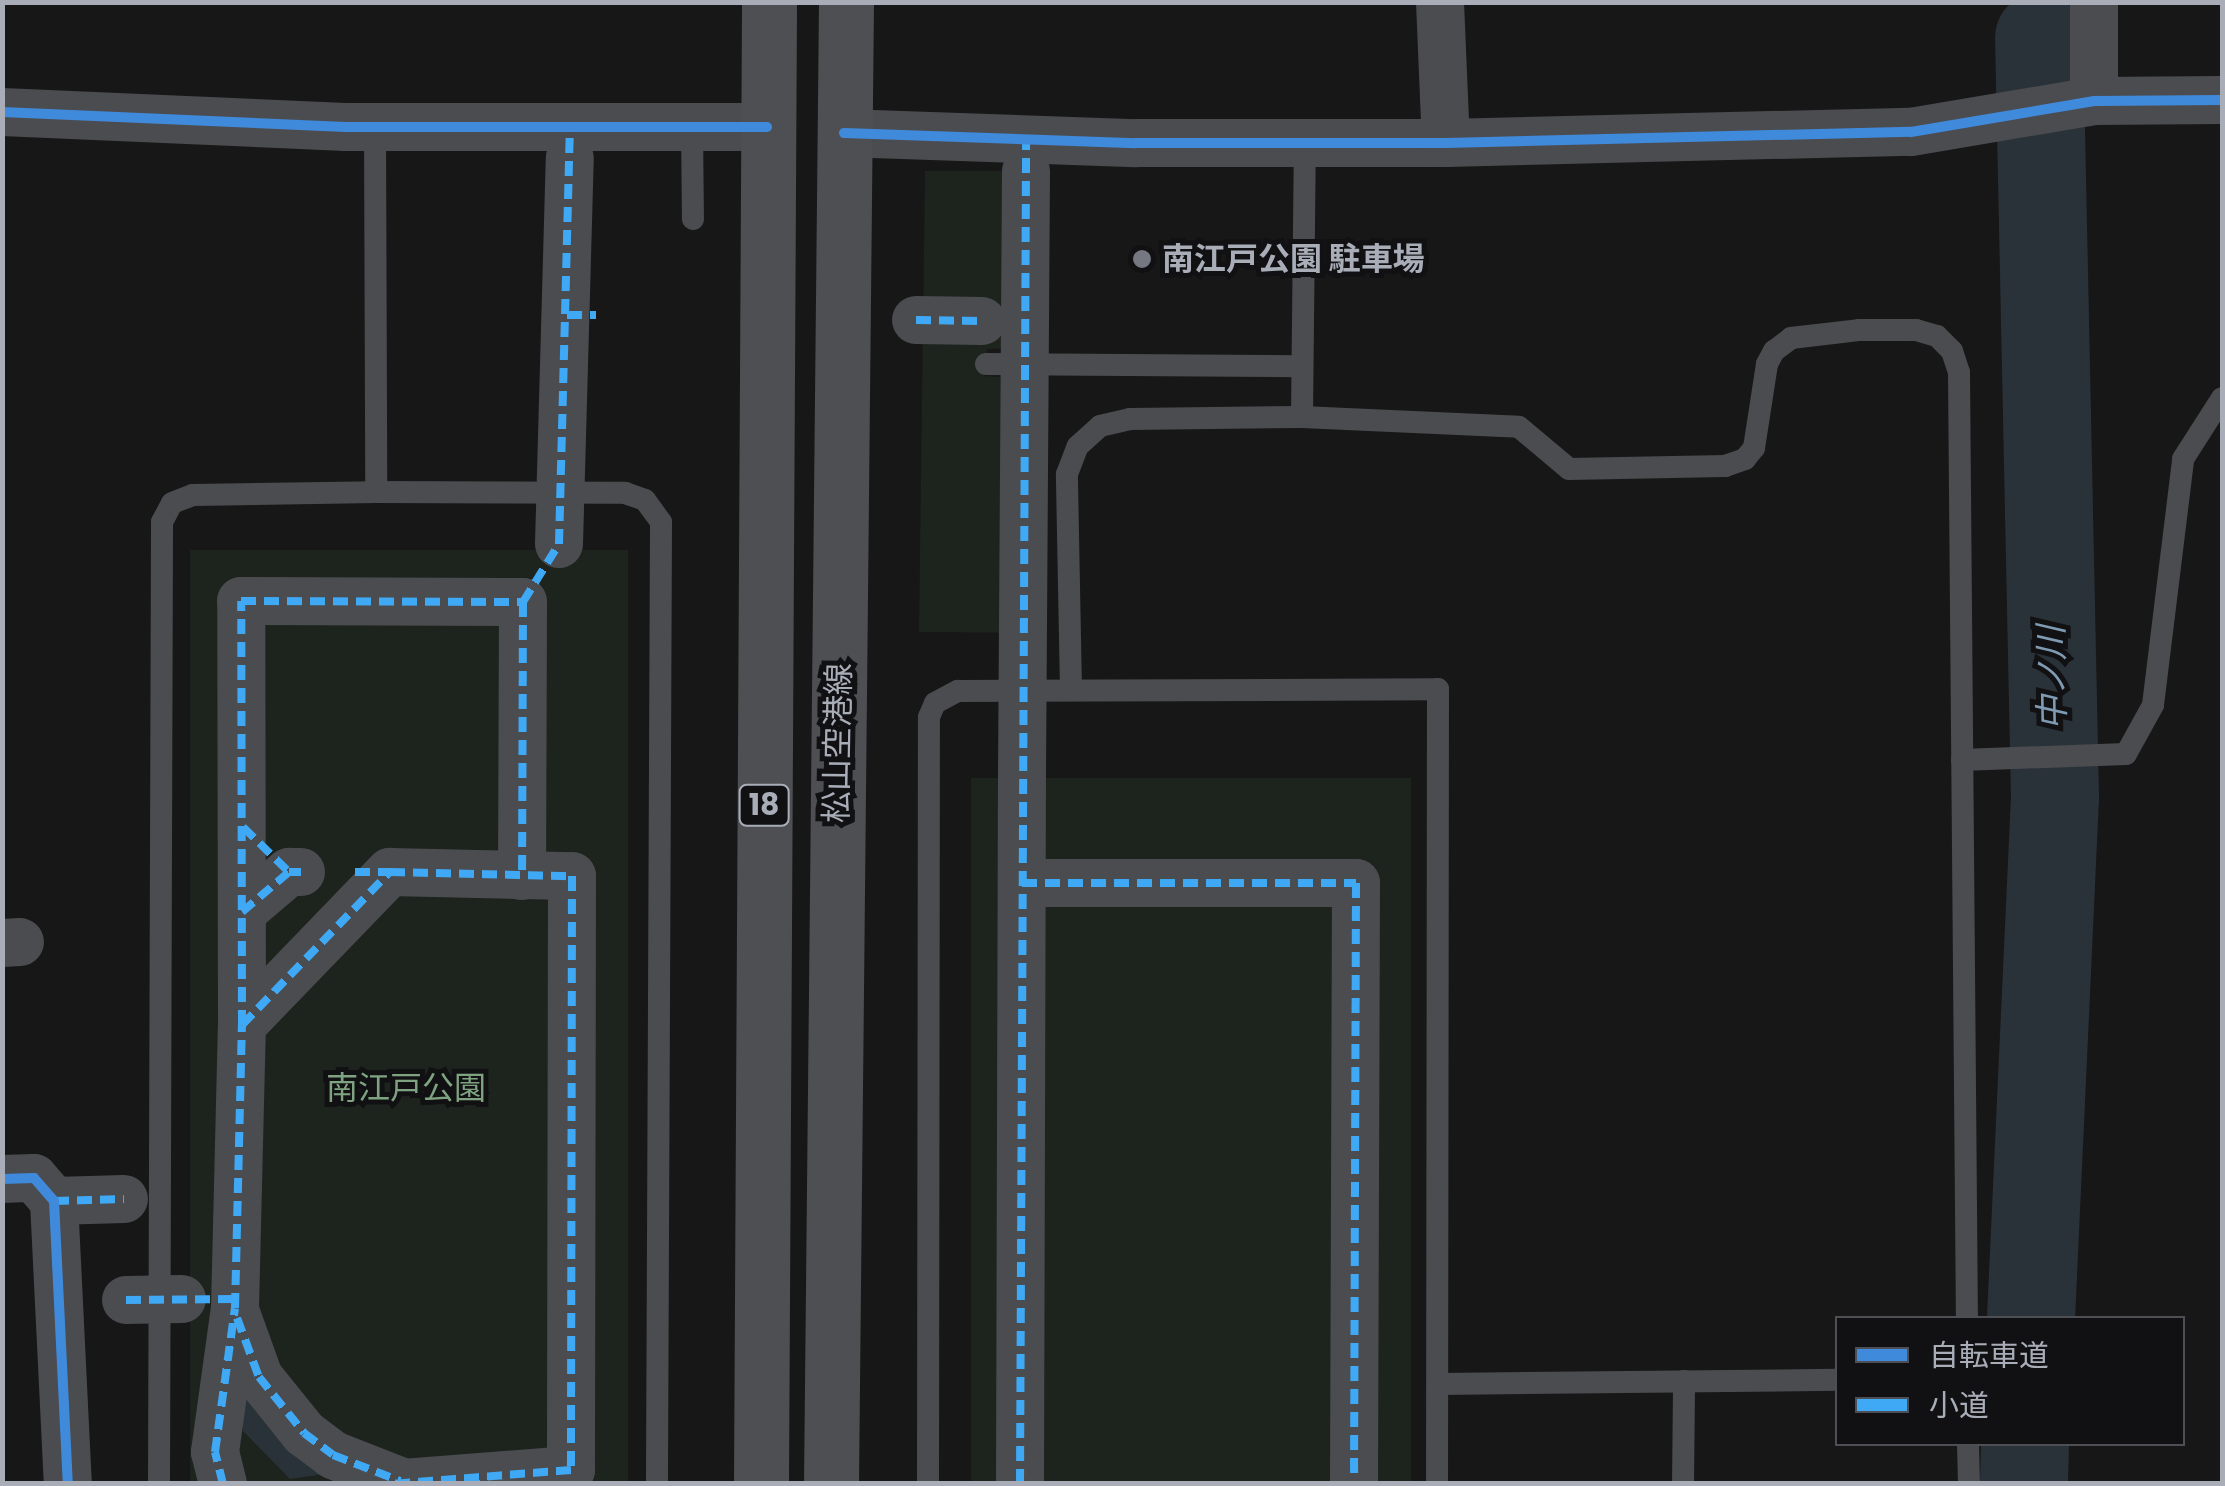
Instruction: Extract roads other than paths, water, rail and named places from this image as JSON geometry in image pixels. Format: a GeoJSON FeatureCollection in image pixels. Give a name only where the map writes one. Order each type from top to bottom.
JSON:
{"type":"FeatureCollection","features":[{"type":"Feature","properties":{"kind":"main road","name":"18"},"geometry":{"type":"LineString","coordinates":[[761,1484],[769,2]]}},
{"type":"Feature","properties":{"kind":"main road","name":"松山空港線"},"geometry":{"type":"LineString","coordinates":[[831,1484],[846,2]]}},
{"type":"Feature","properties":{"kind":"street"},"geometry":{"type":"LineString","coordinates":[[1440,2],[1446,143]]}},
{"type":"Feature","properties":{"kind":"street"},"geometry":{"type":"LineString","coordinates":[[2058,106],[2094,2]]}},
{"type":"Feature","properties":{"kind":"street"},"geometry":{"type":"LineString","coordinates":[[844,133],[1026,155],[1136,143],[1446,143],[1912,132],[2058,106],[2222,100]]}},
{"type":"Feature","properties":{"kind":"street"},"geometry":{"type":"LineString","coordinates":[[2,112],[375,127],[570,142],[692,127],[768,127]]}},
{"type":"Feature","properties":{"kind":"street"},"geometry":{"type":"LineString","coordinates":[[522,876],[523,602],[559,544],[582,315],[570,142]]}},
{"type":"Feature","properties":{"kind":"street"},"geometry":{"type":"LineString","coordinates":[[1020,1484],[1022,774],[1003,331],[1026,155]]}},
{"type":"Feature","properties":{"kind":"street"},"geometry":{"type":"LineString","coordinates":[[916,320],[1003,331]]}},
{"type":"Feature","properties":{"kind":"street"},"geometry":{"type":"LineString","coordinates":[[223,1484],[214,1452],[235,1304],[242,1025],[242,601],[523,602]]}},
{"type":"Feature","properties":{"kind":"street"},"geometry":{"type":"LineString","coordinates":[[242,912],[295,872],[243,827]]}},
{"type":"Feature","properties":{"kind":"street"},"geometry":{"type":"LineString","coordinates":[[235,1304],[258,1376],[279,1407],[334,1455],[394,1482],[571,1470],[572,876],[373,872],[242,1025]]}},
{"type":"Feature","properties":{"kind":"street"},"geometry":{"type":"LineString","coordinates":[[1022,882],[1356,883],[1354,1484]]}},
{"type":"Feature","properties":{"kind":"street"},"geometry":{"type":"LineString","coordinates":[[2,1179],[34,1178],[54,1201],[68,1484]]}},
{"type":"Feature","properties":{"kind":"street"},"geometry":{"type":"LineString","coordinates":[[54,1201],[124,1199]]}},
{"type":"Feature","properties":{"kind":"street"},"geometry":{"type":"LineString","coordinates":[[126,1300],[182,1299],[235,1304]]}},
{"type":"Feature","properties":{"kind":"lane"},"geometry":{"type":"LineString","coordinates":[[375,127],[376,492]]}},
{"type":"Feature","properties":{"kind":"lane"},"geometry":{"type":"LineString","coordinates":[[692,127],[692,219]]}},
{"type":"Feature","properties":{"kind":"lane"},"geometry":{"type":"LineString","coordinates":[[1302,417],[1305,140]]}},
{"type":"Feature","properties":{"kind":"lane"},"geometry":{"type":"LineString","coordinates":[[1071,690],[1067,474],[1078,446],[1100,426],[1130,418],[1302,417],[1519,427],[1569,470],[1730,466],[1749,456],[1757,443],[1765,372],[1770,357],[1784,341],[1805,333],[1858,330],[1923,331],[1937,336],[1952,351],[1959,372],[1967,1316]]}},
{"type":"Feature","properties":{"kind":"lane"},"geometry":{"type":"LineString","coordinates":[[1003,331],[1302,366]]}},
{"type":"Feature","properties":{"kind":"lane"},"geometry":{"type":"LineString","coordinates":[[1962,760],[2126,754],[2153,705],[2183,459],[2222,398]]}},
{"type":"Feature","properties":{"kind":"lane"},"geometry":{"type":"LineString","coordinates":[[159,1484],[162,522],[172,503],[192,495],[376,492],[625,492],[650,505],[661,522],[657,1484]]}},
{"type":"Feature","properties":{"kind":"lane"},"geometry":{"type":"LineString","coordinates":[[928,1484],[929,717],[935,703],[953,692],[1438,689],[1438,1484]]}},
{"type":"Feature","properties":{"kind":"lane"},"geometry":{"type":"LineString","coordinates":[[1438,1384],[1835,1380]]}},
{"type":"Feature","properties":{"kind":"lane"},"geometry":{"type":"LineString","coordinates":[[1683,1484],[1684,1381]]}},
{"type":"Feature","properties":{"kind":"lane"},"geometry":{"type":"LineString","coordinates":[[1968,1446],[1969,1484]]}},
{"type":"Feature","properties":{"kind":"waterway","name":"中ノ川"},"geometry":{"type":"LineString","coordinates":[[2031,1316],[2055,798],[2039,37]]}},
{"type":"Feature","properties":{"kind":"waterway","name":"中ノ川"},"geometry":{"type":"LineString","coordinates":[[2024,1484],[2025,1446]]}},
{"type":"Feature","properties":{"kind":"place","name":"南江戸公園 駐車場"},"geometry":{"type":"Point","coordinates":[1142,259]}},
{"type":"Feature","properties":{"kind":"park label","name":"南江戸公園"},"geometry":{"type":"Point","coordinates":[406,1088]}}]}
